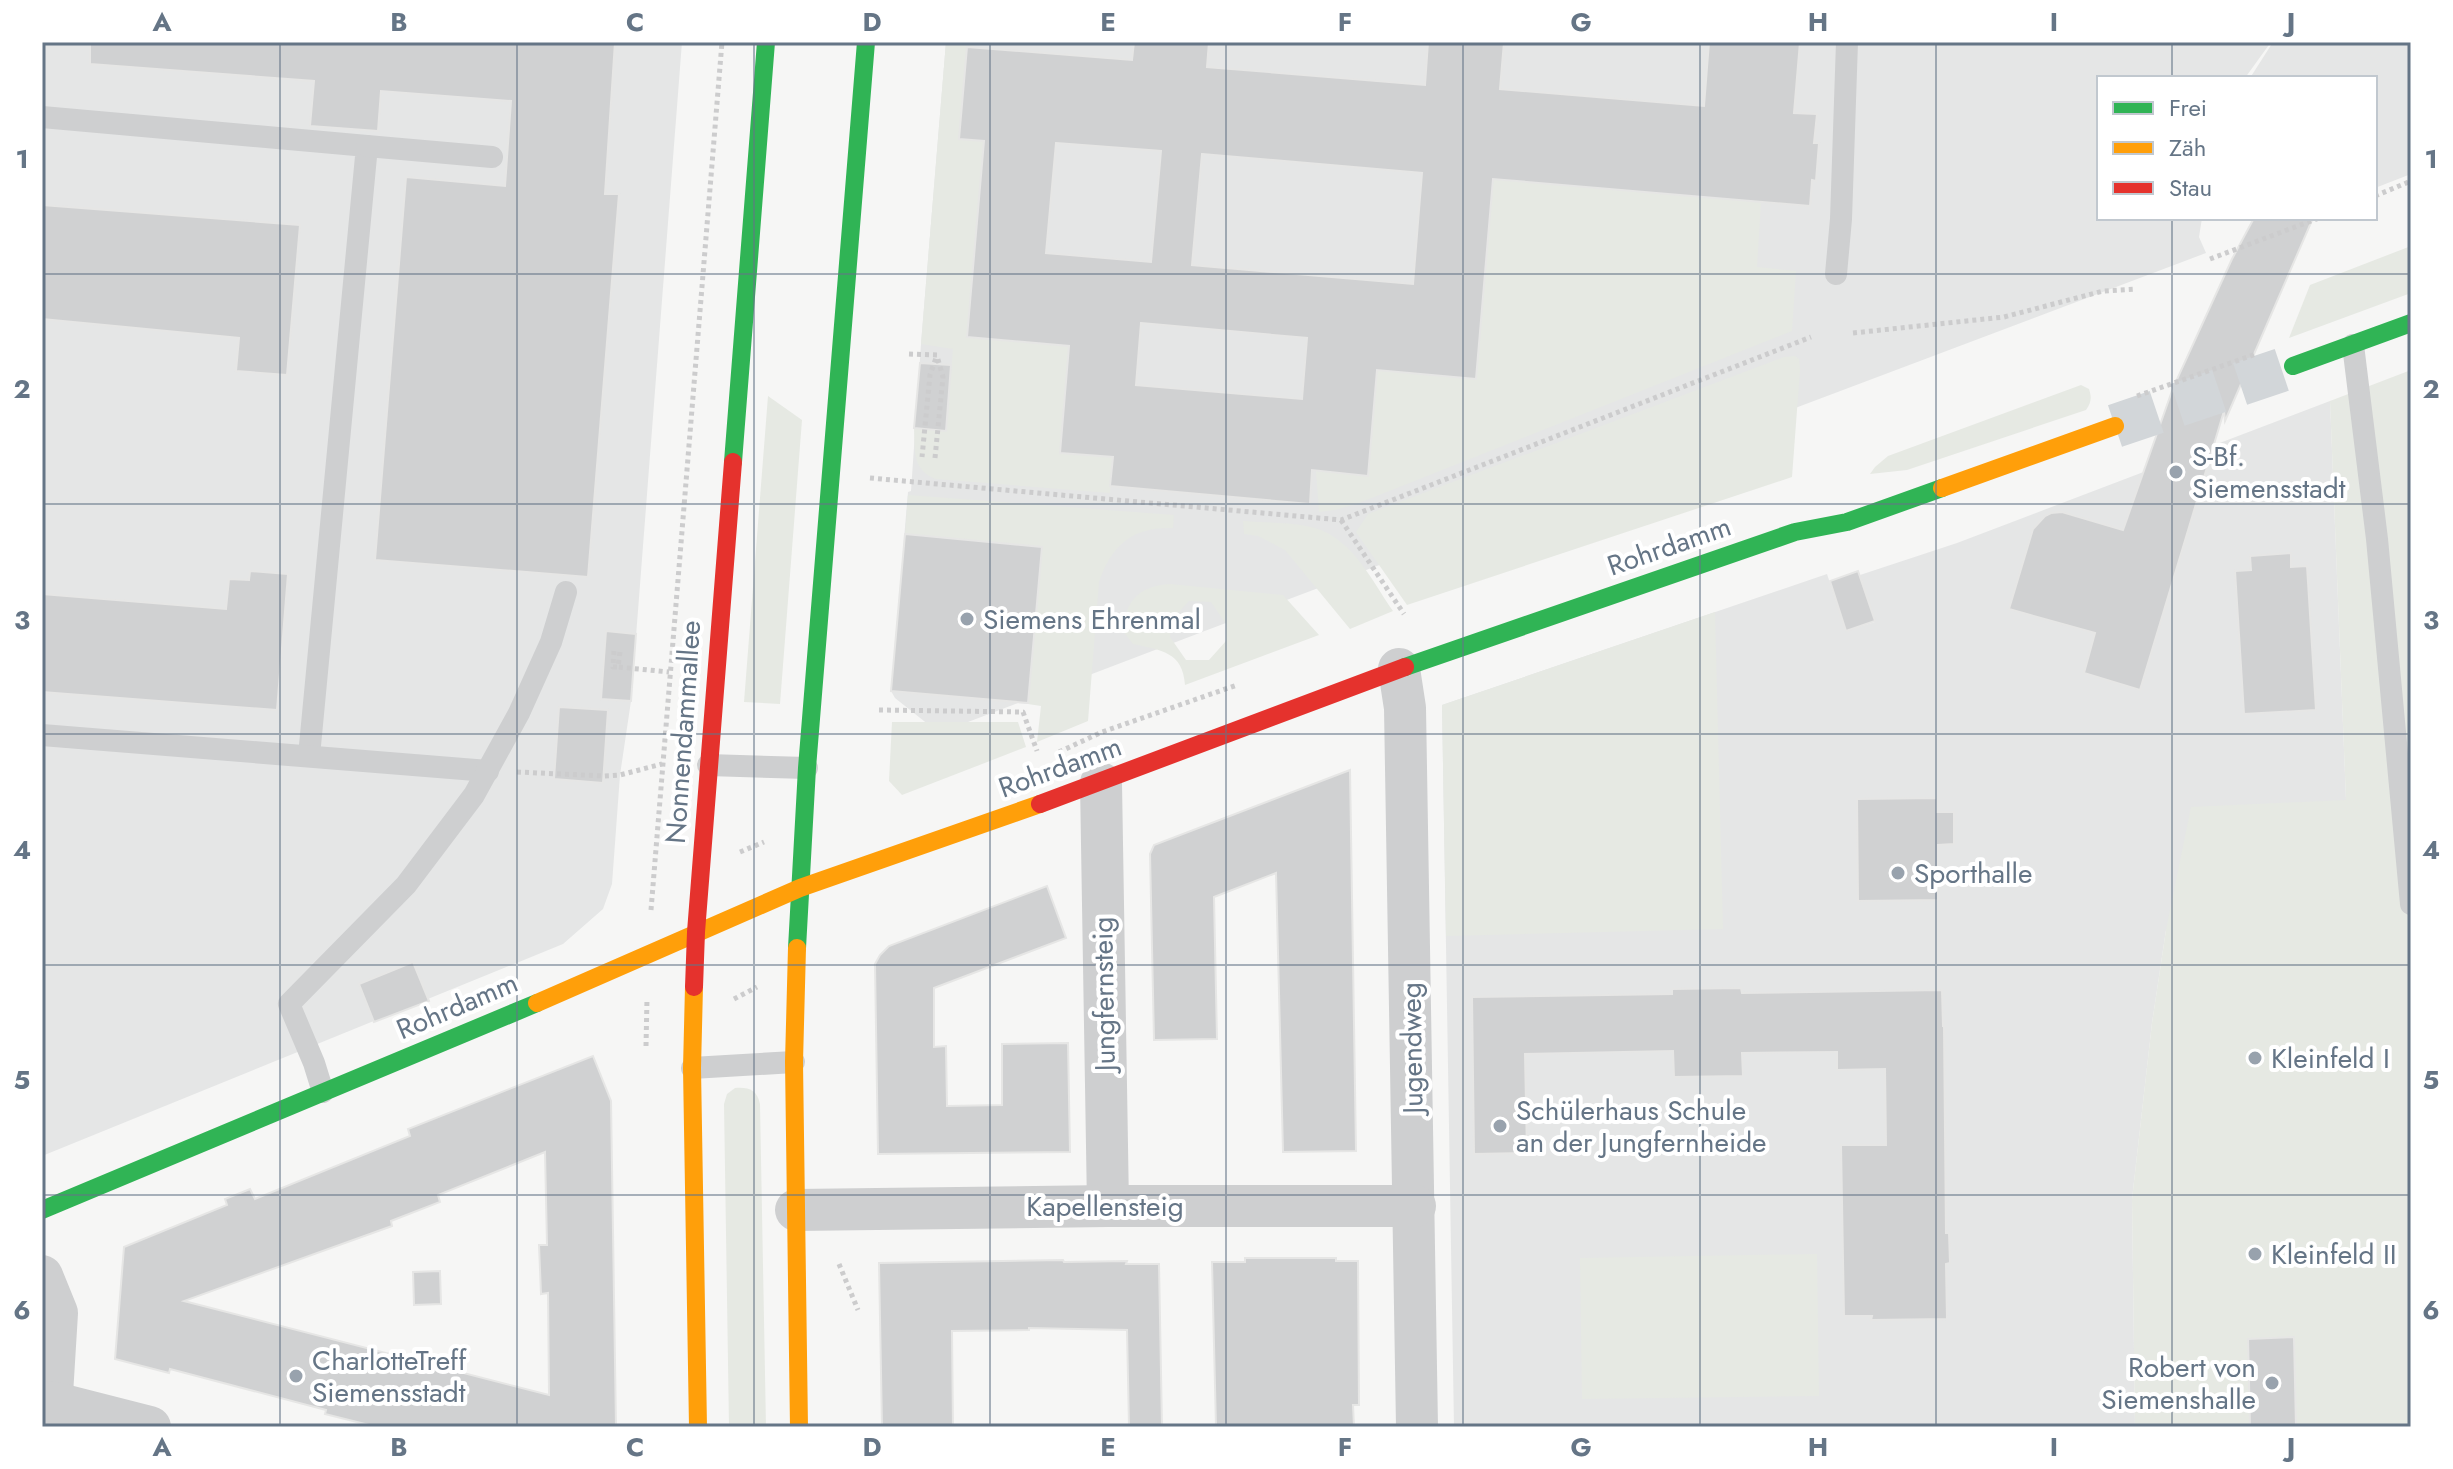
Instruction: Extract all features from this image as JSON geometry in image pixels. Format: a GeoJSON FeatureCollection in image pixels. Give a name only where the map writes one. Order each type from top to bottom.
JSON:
{"type":"FeatureCollection","features":[{"type":"Feature","properties":{"kind":"main road","name":"Nonnendammallee"},"geometry":{"type":"LineString","coordinates":[[698,1427],[692,1068],[696,932],[766,42]]}},
{"type":"Feature","properties":{"kind":"main road"},"geometry":{"type":"LineString","coordinates":[[799,1427],[794,1062],[800,888],[866,42]]}},
{"type":"Feature","properties":{"kind":"main road"},"geometry":{"type":"LineString","coordinates":[[2293,366],[2411,323]]}},
{"type":"Feature","properties":{"kind":"main road","name":"Rohrdamm"},"geometry":{"type":"LineString","coordinates":[[42,1210],[610,973],[800,888],[1101,783],[1399,669],[1795,532],[1847,522],[2115,426]]}},
{"type":"Feature","properties":{"kind":"street","name":"Jugendweg"},"geometry":{"type":"LineString","coordinates":[[1399,669],[1405,708],[1417,1427]]}},
{"type":"Feature","properties":{"kind":"street","name":"Jungfernsteig"},"geometry":{"type":"LineString","coordinates":[[1101,783],[1108,1206]]}},
{"type":"Feature","properties":{"kind":"street","name":"Kapellensteig"},"geometry":{"type":"LineString","coordinates":[[796,1210],[1415,1206]]}},
{"type":"Feature","properties":{"kind":"street"},"geometry":{"type":"LineString","coordinates":[[42,1276],[57,1313],[51,1414],[150,1427]]}},
{"type":"Feature","properties":{"kind":"lane"},"geometry":{"type":"LineString","coordinates":[[1836,274],[1847,42]]}},
{"type":"Feature","properties":{"kind":"lane"},"geometry":{"type":"LineString","coordinates":[[42,117],[492,157]]}},
{"type":"Feature","properties":{"kind":"lane"},"geometry":{"type":"LineString","coordinates":[[309,756],[367,146]]}},
{"type":"Feature","properties":{"kind":"lane"},"geometry":{"type":"LineString","coordinates":[[2353,345],[2377,539],[2411,904]]}},
{"type":"Feature","properties":{"kind":"lane"},"geometry":{"type":"LineString","coordinates":[[323,1092],[289,1004],[406,885],[474,795],[519,713],[551,642],[566,592]]}},
{"type":"Feature","properties":{"kind":"lane"},"geometry":{"type":"LineString","coordinates":[[42,735],[488,771]]}},
{"type":"Feature","properties":{"kind":"lane"},"geometry":{"type":"LineString","coordinates":[[708,765],[807,768]]}},
{"type":"Feature","properties":{"kind":"lane"},"geometry":{"type":"LineString","coordinates":[[692,1068],[794,1062]]}},
{"type":"Feature","properties":{"kind":"path"},"geometry":{"type":"LineString","coordinates":[[650,914],[722,42]]}},
{"type":"Feature","properties":{"kind":"path"},"geometry":{"type":"LineString","coordinates":[[2377,195],[2411,181]]}},
{"type":"Feature","properties":{"kind":"path"},"geometry":{"type":"LineString","coordinates":[[2210,259],[2314,220]]}},
{"type":"Feature","properties":{"kind":"path"},"geometry":{"type":"LineString","coordinates":[[1853,333],[2004,317],[2103,291],[2135,289]]}},
{"type":"Feature","properties":{"kind":"path"},"geometry":{"type":"LineString","coordinates":[[870,478],[1341,520],[1811,337]]}},
{"type":"Feature","properties":{"kind":"path"},"geometry":{"type":"LineString","coordinates":[[909,354],[937,355]]}},
{"type":"Feature","properties":{"kind":"path"},"geometry":{"type":"LineString","coordinates":[[922,457],[930,375],[937,355]]}},
{"type":"Feature","properties":{"kind":"path"},"geometry":{"type":"LineString","coordinates":[[935,458],[943,377],[937,355]]}},
{"type":"Feature","properties":{"kind":"path"},"geometry":{"type":"LineString","coordinates":[[1341,520],[1404,614]]}},
{"type":"Feature","properties":{"kind":"path"},"geometry":{"type":"LineString","coordinates":[[617,652],[618,667],[669,672]]}},
{"type":"Feature","properties":{"kind":"path"},"geometry":{"type":"LineString","coordinates":[[879,710],[1023,712],[1037,751]]}},
{"type":"Feature","properties":{"kind":"path"},"geometry":{"type":"LineString","coordinates":[[554,774],[604,776],[662,764],[708,765]]}},
{"type":"Feature","properties":{"kind":"path"},"geometry":{"type":"LineString","coordinates":[[732,855],[769,840]]}},
{"type":"Feature","properties":{"kind":"path"},"geometry":{"type":"LineString","coordinates":[[726,1004],[762,985]]}},
{"type":"Feature","properties":{"kind":"path"},"geometry":{"type":"LineString","coordinates":[[839,1257],[839,1266],[858,1310]]}},
{"type":"Feature","properties":{"kind":"shaded area"},"geometry":{"type":"Polygon","coordinates":[[[42,42],[682,42],[631,701],[620,775],[612,884],[603,909],[563,944],[42,1156],[42,42]]]}},
{"type":"Feature","properties":{"kind":"shaded area"},"geometry":{"type":"Polygon","coordinates":[[[946,42],[2271,42],[2246,76],[2097,76],[2097,220],[2202,220],[2199,237],[2206,253],[1029,698],[1028,704],[1018,703],[939,733],[895,698],[891,691],[908,492],[911,491],[946,42]]]}},
{"type":"Feature","properties":{"kind":"shaded area"},"geometry":{"type":"Polygon","coordinates":[[[946,42],[974,42],[974,48],[967,48],[959,138],[984,141],[967,337],[1069,346],[1060,453],[1113,457],[1110,493],[936,479],[923,470],[916,459],[914,428],[946,431],[953,349],[921,344],[946,42]]]}},
{"type":"Feature","properties":{"kind":"shaded area"},"geometry":{"type":"Polygon","coordinates":[[[2273,42],[2411,42],[2411,174],[2377,187],[2377,76],[2251,76],[2273,42]]]}},
{"type":"Feature","properties":{"kind":"shaded area"},"geometry":{"type":"Polygon","coordinates":[[[1493,179],[1761,202],[1757,267],[1796,271],[1792,331],[1359,503],[1319,512],[1316,471],[1367,475],[1377,370],[1476,378],[1493,179]]]}},
{"type":"Feature","properties":{"kind":"shaded area"},"geometry":{"type":"Polygon","coordinates":[[[2411,246],[2411,293],[2289,338],[2310,285],[2411,246]]]}},
{"type":"Feature","properties":{"kind":"shaded area"},"geometry":{"type":"Polygon","coordinates":[[[1795,356],[1799,359],[1800,370],[1792,477],[1407,605],[1356,532],[1368,514],[1784,357],[1795,356]]]}},
{"type":"Feature","properties":{"kind":"shaded area"},"geometry":{"type":"Polygon","coordinates":[[[2411,370],[2411,1427],[2135,1427],[2132,1199],[2152,1023],[2166,930],[2191,807],[2346,800],[2330,401],[2411,370]]]}},
{"type":"Feature","properties":{"kind":"shaded area"},"geometry":{"type":"Polygon","coordinates":[[[2081,385],[2090,392],[2086,410],[1907,470],[1870,474],[1888,456],[2081,385]]]}},
{"type":"Feature","properties":{"kind":"shaded area"},"geometry":{"type":"Polygon","coordinates":[[[768,396],[802,420],[780,704],[744,702],[768,396]]]}},
{"type":"Feature","properties":{"kind":"shaded area"},"geometry":{"type":"Polygon","coordinates":[[[2330,401],[2346,800],[2166,930],[2132,1199],[2135,1427],[1454,1427],[1442,705],[1827,574],[1846,631],[1875,622],[1860,575],[1957,543],[2330,401]]]}},
{"type":"Feature","properties":{"kind":"shaded area"},"geometry":{"type":"Polygon","coordinates":[[[908,495],[1174,515],[1173,528],[1146,531],[1126,540],[1110,557],[1104,569],[1099,582],[1088,721],[1037,742],[1041,706],[1028,704],[1042,547],[905,534],[908,495]]]}},
{"type":"Feature","properties":{"kind":"shaded area"},"geometry":{"type":"Polygon","coordinates":[[[1243,521],[1306,526],[1335,538],[1367,571],[1393,611],[1350,629],[1285,550],[1258,536],[1244,534],[1243,521]]]}},
{"type":"Feature","properties":{"kind":"shaded area"},"geometry":{"type":"Polygon","coordinates":[[[1159,585],[1283,595],[1319,635],[1185,685],[1175,659],[1161,651],[1133,644],[1123,631],[1131,603],[1142,592],[1159,585]],[[1189,601],[1171,621],[1170,637],[1186,660],[1209,660],[1226,641],[1226,624],[1211,602],[1189,601]]]}},
{"type":"Feature","properties":{"kind":"shaded area"},"geometry":{"type":"Polygon","coordinates":[[[1715,612],[1723,929],[1446,936],[1442,705],[1715,612]]]}},
{"type":"Feature","properties":{"kind":"shaded area"},"geometry":{"type":"Polygon","coordinates":[[[892,722],[1018,722],[1026,747],[902,795],[889,781],[892,722]]]}},
{"type":"Feature","properties":{"kind":"shaded area"},"geometry":{"type":"Polygon","coordinates":[[[735,1088],[752,1090],[760,1104],[766,1427],[729,1427],[724,1104],[727,1094],[735,1088]]]}},
{"type":"Feature","properties":{"kind":"shaded area"},"geometry":{"type":"Polygon","coordinates":[[[1817,1254],[1819,1396],[1582,1399],[1580,1258],[1817,1254]]]}},
{"type":"Feature","properties":{"kind":"building"},"geometry":{"type":"Polygon","coordinates":[[[90,42],[615,42],[605,194],[619,194],[588,577],[375,560],[406,177],[505,186],[511,101],[381,91],[378,131],[310,126],[314,81],[90,64],[90,42]]]}},
{"type":"Feature","properties":{"kind":"building"},"geometry":{"type":"Polygon","coordinates":[[[1134,42],[1209,42],[1207,67],[1425,85],[1428,42],[1504,42],[1500,89],[1704,106],[1709,42],[1800,42],[1794,113],[1817,114],[1814,143],[1819,143],[1816,181],[1812,180],[1810,206],[1493,179],[1476,379],[1377,370],[1368,476],[1312,470],[1310,504],[1110,486],[1113,457],[1060,453],[1069,346],[967,337],[984,141],[959,139],[967,47],[1132,60],[1134,42]],[[1056,143],[1046,253],[1151,262],[1161,151],[1056,143]],[[1202,154],[1192,265],[1413,284],[1422,173],[1202,154]],[[1141,323],[1136,385],[1302,399],[1307,338],[1141,323]]]}},
{"type":"Feature","properties":{"kind":"building"},"geometry":{"type":"Polygon","coordinates":[[[42,205],[300,225],[287,375],[236,371],[239,338],[42,319],[42,205]]]}},
{"type":"Feature","properties":{"kind":"building","name":"S-Bf. Siemensstadt"},"geometry":{"type":"Polygon","coordinates":[[[2253,220],[2312,220],[2225,421],[2224,411],[2140,690],[2084,673],[2095,633],[2009,609],[2033,529],[2045,516],[2062,512],[2123,530],[2173,388],[2253,220]]]}},
{"type":"Feature","properties":{"kind":"building"},"geometry":{"type":"Polygon","coordinates":[[[920,363],[951,365],[946,431],[914,428],[920,363]]]}},
{"type":"Feature","properties":{"kind":"building","name":"Siemens Ehrenmal"},"geometry":{"type":"Polygon","coordinates":[[[905,534],[1042,547],[1028,703],[891,691],[905,534]]]}},
{"type":"Feature","properties":{"kind":"building"},"geometry":{"type":"Polygon","coordinates":[[[2291,553],[2291,567],[2307,566],[2316,710],[2244,714],[2235,571],[2251,570],[2250,556],[2291,553]]]}},
{"type":"Feature","properties":{"kind":"building"},"geometry":{"type":"Polygon","coordinates":[[[250,571],[288,574],[277,710],[42,692],[42,594],[226,609],[229,579],[249,580],[250,571]]]}},
{"type":"Feature","properties":{"kind":"building"},"geometry":{"type":"Polygon","coordinates":[[[1858,571],[1875,621],[1846,631],[1830,581],[1858,571]]]}},
{"type":"Feature","properties":{"kind":"building"},"geometry":{"type":"Polygon","coordinates":[[[606,631],[636,634],[631,701],[601,699],[606,631]]]}},
{"type":"Feature","properties":{"kind":"building"},"geometry":{"type":"Polygon","coordinates":[[[559,707],[608,710],[603,783],[554,779],[559,707]]]}},
{"type":"Feature","properties":{"kind":"building"},"geometry":{"type":"Polygon","coordinates":[[[1350,770],[1356,1151],[1283,1152],[1276,873],[1214,897],[1217,1039],[1154,1040],[1150,854],[1154,845],[1350,770]]]}},
{"type":"Feature","properties":{"kind":"building","name":"Sporthalle"},"geometry":{"type":"Polygon","coordinates":[[[1937,798],[1937,812],[1954,812],[1954,844],[1938,845],[1938,900],[1858,901],[1857,799],[1937,798]]]}},
{"type":"Feature","properties":{"kind":"building"},"geometry":{"type":"Polygon","coordinates":[[[1047,886],[1066,938],[934,988],[934,1047],[946,1046],[947,1106],[1002,1105],[1002,1044],[1068,1043],[1070,1152],[878,1154],[875,964],[880,955],[889,946],[1047,886]]]}},
{"type":"Feature","properties":{"kind":"building"},"geometry":{"type":"Polygon","coordinates":[[[413,962],[429,1001],[374,1022],[359,984],[413,962]]]}},
{"type":"Feature","properties":{"kind":"building"},"geometry":{"type":"Polygon","coordinates":[[[1741,988],[1742,993],[1942,990],[1946,1233],[1949,1233],[1950,1263],[1946,1264],[1947,1319],[1871,1320],[1872,1316],[1844,1316],[1841,1145],[1886,1145],[1885,1069],[1837,1070],[1837,1052],[1742,1053],[1743,1076],[1674,1077],[1673,1051],[1525,1054],[1527,1153],[1474,1154],[1472,997],[1672,994],[1672,989],[1741,988]]]}},
{"type":"Feature","properties":{"kind":"building"},"geometry":{"type":"Polygon","coordinates":[[[593,1056],[611,1101],[616,1427],[377,1427],[325,1414],[326,1410],[170,1369],[169,1373],[115,1359],[124,1247],[227,1205],[225,1199],[250,1189],[255,1199],[410,1136],[408,1129],[593,1056]],[[545,1152],[438,1195],[440,1202],[391,1221],[392,1226],[184,1301],[549,1395],[548,1293],[541,1294],[539,1245],[547,1245],[545,1152]]]}},
{"type":"Feature","properties":{"kind":"building"},"geometry":{"type":"Polygon","coordinates":[[[1245,1258],[1336,1258],[1336,1261],[1358,1261],[1359,1405],[1353,1405],[1354,1427],[1216,1427],[1212,1262],[1245,1262],[1245,1258]]]}},
{"type":"Feature","properties":{"kind":"building"},"geometry":{"type":"Polygon","coordinates":[[[1063,1260],[1159,1264],[1162,1427],[1129,1427],[1127,1330],[1029,1328],[952,1331],[953,1427],[882,1427],[879,1263],[1063,1260]]]}},
{"type":"Feature","properties":{"kind":"building"},"geometry":{"type":"Polygon","coordinates":[[[440,1271],[441,1304],[414,1305],[413,1272],[440,1271]]]}},
{"type":"Feature","properties":{"kind":"building","name":"Robert von Siemenshalle"},"geometry":{"type":"Polygon","coordinates":[[[2294,1337],[2296,1427],[2250,1427],[2248,1339],[2294,1337]]]}},
{"type":"Feature","properties":{"kind":"tunnel"},"geometry":{"type":"LineString","coordinates":[[2115,426],[2293,366]]}},
{"type":"Feature","properties":{"kind":"traffic: fast"},"geometry":{"type":"LineString","coordinates":[[733,462],[766,42]]}},
{"type":"Feature","properties":{"kind":"traffic: fast"},"geometry":{"type":"LineString","coordinates":[[797,948],[807,768],[866,42]]}},
{"type":"Feature","properties":{"kind":"traffic: fast"},"geometry":{"type":"LineString","coordinates":[[2293,366],[2411,323]]}},
{"type":"Feature","properties":{"kind":"traffic: fast"},"geometry":{"type":"LineString","coordinates":[[1405,667],[1795,532],[1847,522],[1942,488]]}},
{"type":"Feature","properties":{"kind":"traffic: fast"},"geometry":{"type":"LineString","coordinates":[[42,1210],[537,1003]]}},
{"type":"Feature","properties":{"kind":"traffic: slow"},"geometry":{"type":"LineString","coordinates":[[1942,488],[2115,426]]}},
{"type":"Feature","properties":{"kind":"traffic: slow"},"geometry":{"type":"LineString","coordinates":[[537,1003],[800,888],[1040,804]]}},
{"type":"Feature","properties":{"kind":"traffic: slow"},"geometry":{"type":"LineString","coordinates":[[797,948],[794,1062],[799,1427]]}},
{"type":"Feature","properties":{"kind":"traffic: slow"},"geometry":{"type":"LineString","coordinates":[[694,987],[692,1068],[698,1427]]}},
{"type":"Feature","properties":{"kind":"traffic: jam"},"geometry":{"type":"LineString","coordinates":[[694,987],[733,462]]}},
{"type":"Feature","properties":{"kind":"traffic: jam"},"geometry":{"type":"LineString","coordinates":[[1040,804],[1405,667]]}},
{"type":"Feature","properties":{"kind":"place","name":"S-Bf. Siemensstadt"},"geometry":{"type":"Point","coordinates":[2176,472]}},
{"type":"Feature","properties":{"kind":"place","name":"Siemens Ehrenmal"},"geometry":{"type":"Point","coordinates":[967,619]}},
{"type":"Feature","properties":{"kind":"place","name":"Sporthalle"},"geometry":{"type":"Point","coordinates":[1898,873]}},
{"type":"Feature","properties":{"kind":"place","name":"Kleinfeld I"},"geometry":{"type":"Point","coordinates":[2255,1058]}},
{"type":"Feature","properties":{"kind":"place","name":"Schülerhaus Schule an der Jungfernheide"},"geometry":{"type":"Point","coordinates":[1500,1126]}},
{"type":"Feature","properties":{"kind":"place","name":"Kleinfeld II"},"geometry":{"type":"Point","coordinates":[2255,1254]}},
{"type":"Feature","properties":{"kind":"place","name":"CharlotteTreff Siemensstadt"},"geometry":{"type":"Point","coordinates":[296,1376]}},
{"type":"Feature","properties":{"kind":"place","name":"Robert von Siemenshalle"},"geometry":{"type":"Point","coordinates":[2272,1383]}}]}
